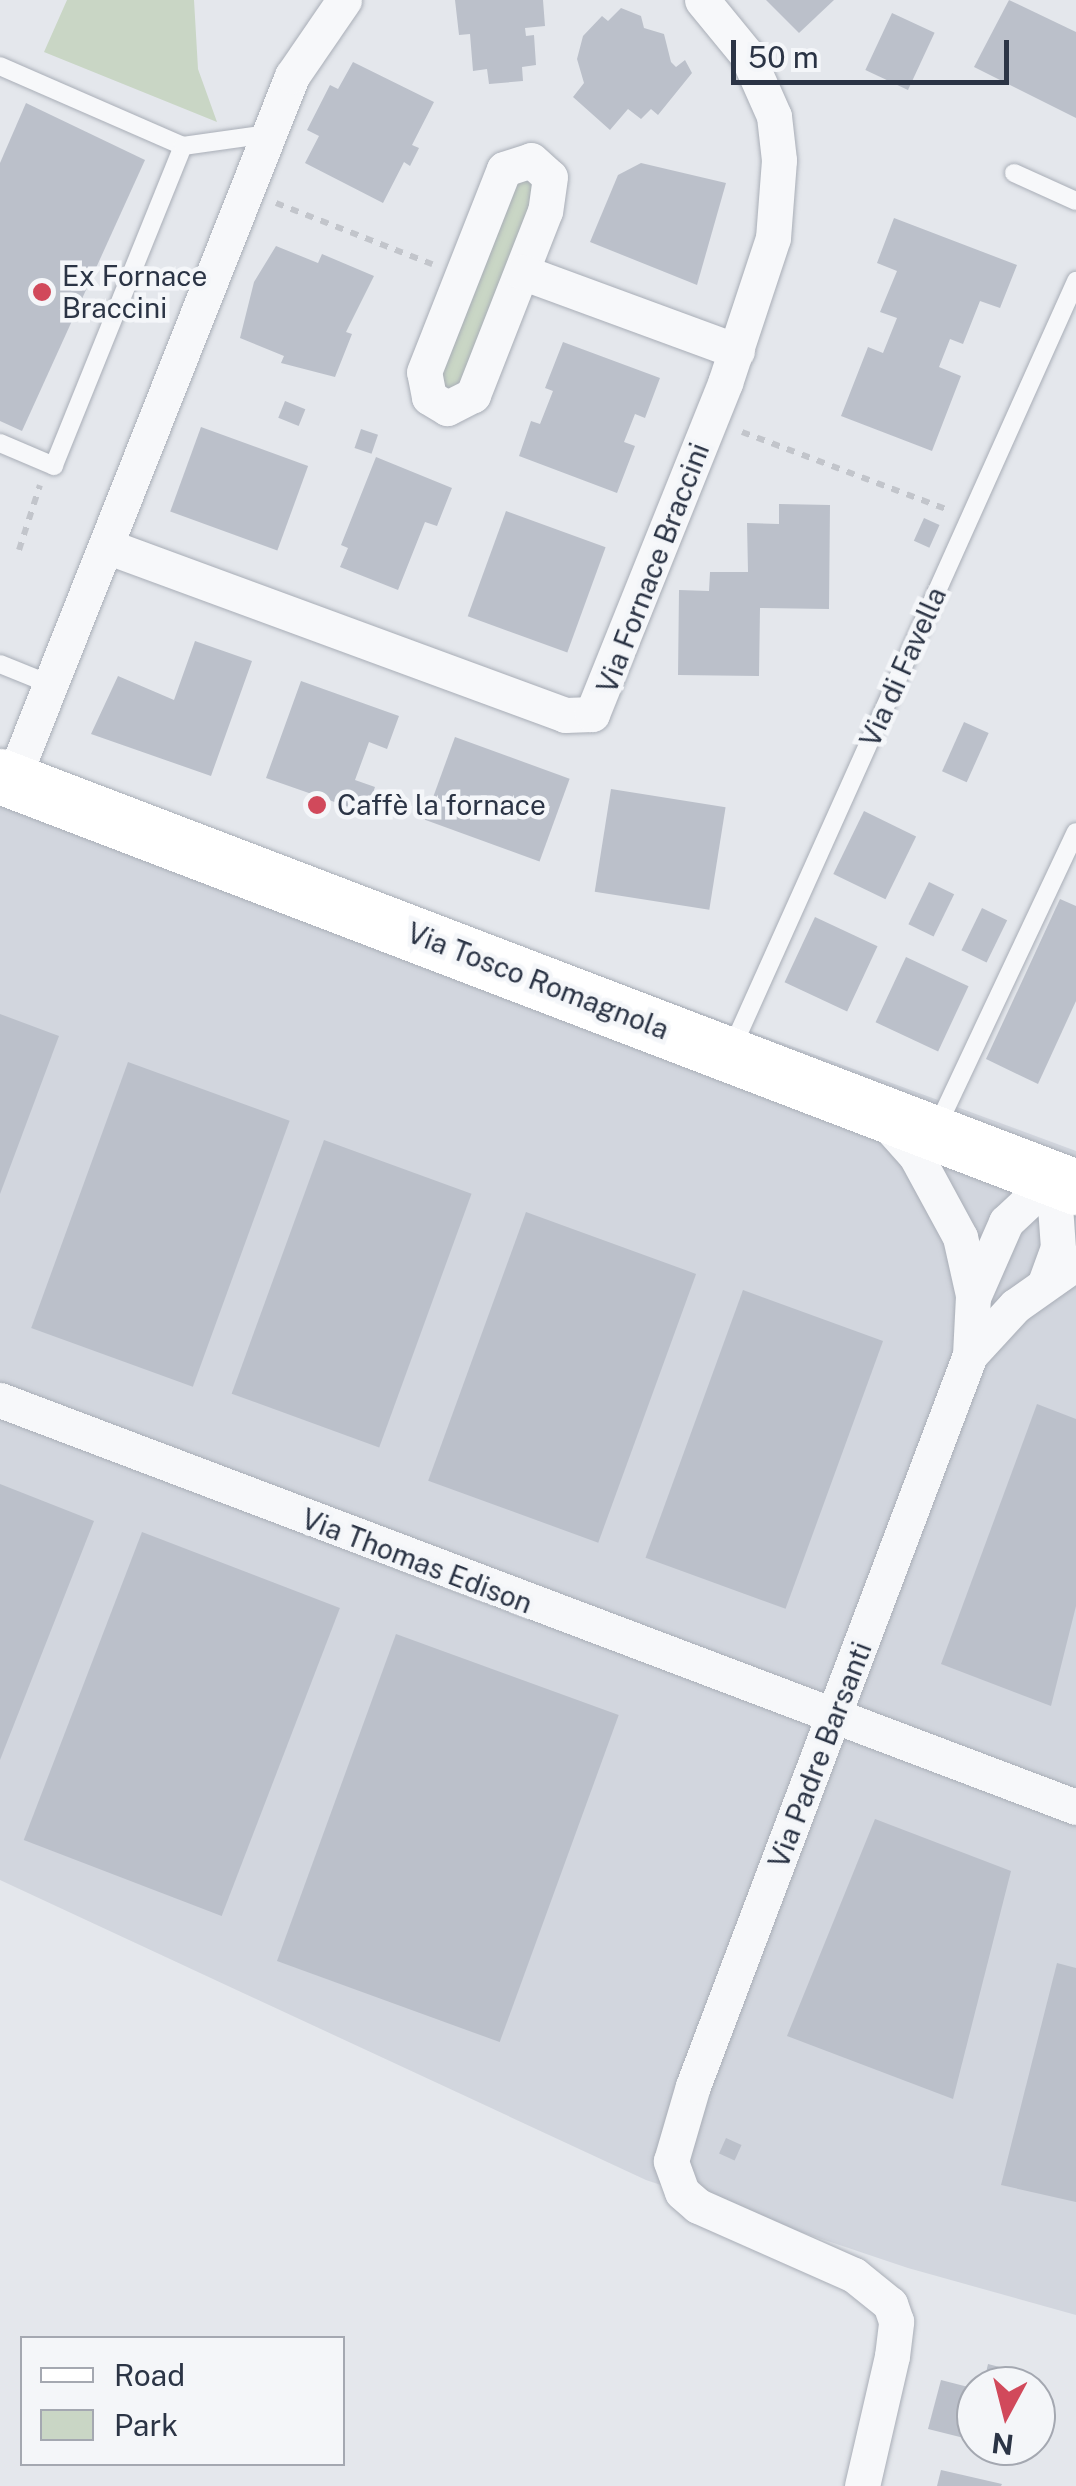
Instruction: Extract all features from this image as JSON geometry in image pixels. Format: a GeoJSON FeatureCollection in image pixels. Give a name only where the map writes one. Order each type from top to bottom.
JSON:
{"type":"FeatureCollection","features":[{"type":"Feature","properties":{"kind":"main road","name":"Via Tosco Romagnola"},"geometry":{"type":"LineString","coordinates":[[6,778],[1064,1183]]}},
{"type":"Feature","properties":{"kind":"street"},"geometry":{"type":"LineString","coordinates":[[6,778],[53,685],[300,58],[344,0]]}},
{"type":"Feature","properties":{"kind":"street","name":"Via Fornace Braccini"},"geometry":{"type":"LineString","coordinates":[[109,547],[566,714],[588,717],[614,670],[737,351],[773,238],[776,130],[746,56],[702,0]]}},
{"type":"Feature","properties":{"kind":"street"},"geometry":{"type":"LineString","coordinates":[[523,159],[546,170],[550,188],[522,272],[473,395],[447,408],[429,397],[422,377],[461,275],[504,169],[523,159]]}},
{"type":"Feature","properties":{"kind":"street"},"geometry":{"type":"LineString","coordinates":[[522,272],[737,351]]}},
{"type":"Feature","properties":{"kind":"street","name":"Via Padre Barsanti"},"geometry":{"type":"LineString","coordinates":[[862,2486],[892,2356],[896,2321],[890,2304],[854,2275],[698,2206],[679,2188],[672,2154],[970,1355],[974,1295],[952,1214],[916,1156],[872,1109]]}},
{"type":"Feature","properties":{"kind":"street"},"geometry":{"type":"LineString","coordinates":[[1045,1283],[1058,1248],[1064,1183]]}},
{"type":"Feature","properties":{"kind":"street","name":"Via Padre Barsanti"},"geometry":{"type":"LineString","coordinates":[[974,1295],[1006,1222],[1064,1183]]}},
{"type":"Feature","properties":{"kind":"street","name":"Via Padre Barsanti"},"geometry":{"type":"LineString","coordinates":[[970,1355],[1045,1283],[1076,1262]]}},
{"type":"Feature","properties":{"kind":"street","name":"Via Thomas Edison"},"geometry":{"type":"LineString","coordinates":[[0,1400],[1076,1807]]}},
{"type":"Feature","properties":{"kind":"lane"},"geometry":{"type":"LineString","coordinates":[[0,66],[183,146],[268,134]]}},
{"type":"Feature","properties":{"kind":"lane"},"geometry":{"type":"LineString","coordinates":[[0,443],[54,466],[183,146]]}},
{"type":"Feature","properties":{"kind":"lane"},"geometry":{"type":"LineString","coordinates":[[1014,173],[1076,200]]}},
{"type":"Feature","properties":{"kind":"lane","name":"Via di Favella"},"geometry":{"type":"LineString","coordinates":[[730,1053],[1076,282]]}},
{"type":"Feature","properties":{"kind":"lane"},"geometry":{"type":"LineString","coordinates":[[0,664],[53,685]]}},
{"type":"Feature","properties":{"kind":"lane"},"geometry":{"type":"LineString","coordinates":[[934,1134],[1076,832]]}},
{"type":"Feature","properties":{"kind":"path"},"geometry":{"type":"LineString","coordinates":[[246,192],[461,275]]}},
{"type":"Feature","properties":{"kind":"path"},"geometry":{"type":"LineString","coordinates":[[710,420],[970,518]]}},
{"type":"Feature","properties":{"kind":"path"},"geometry":{"type":"LineString","coordinates":[[19,550],[47,463]]}},
{"type":"Feature","properties":{"kind":"shaded area"},"geometry":{"type":"Polygon","coordinates":[[[0,754],[1076,1151],[1076,2315],[908,2268],[646,2180],[0,1880],[0,754]]]}},
{"type":"Feature","properties":{"kind":"green space"},"geometry":{"type":"Polygon","coordinates":[[[67,0],[194,0],[198,69],[217,122],[44,52],[67,0]]]}},
{"type":"Feature","properties":{"kind":"green space"},"geometry":{"type":"Polygon","coordinates":[[[527,175],[537,192],[458,395],[436,387],[511,184],[527,175]]]}},
{"type":"Feature","properties":{"kind":"building"},"geometry":{"type":"Polygon","coordinates":[[[455,0],[543,0],[545,26],[525,28],[526,36],[534,35],[536,65],[522,67],[523,81],[489,84],[487,69],[473,71],[470,34],[459,35],[455,0]]]}},
{"type":"Feature","properties":{"kind":"building"},"geometry":{"type":"Polygon","coordinates":[[[766,0],[834,0],[799,33],[766,0]]]}},
{"type":"Feature","properties":{"kind":"building"},"geometry":{"type":"Polygon","coordinates":[[[1009,0],[1076,32],[1076,118],[974,67],[1009,0]]]}},
{"type":"Feature","properties":{"kind":"building"},"geometry":{"type":"Polygon","coordinates":[[[621,8],[641,16],[644,28],[664,34],[671,62],[676,67],[685,60],[692,73],[658,115],[651,109],[641,119],[628,109],[610,130],[573,97],[584,83],[577,59],[583,36],[602,16],[608,21],[621,8]]]}},
{"type":"Feature","properties":{"kind":"building"},"geometry":{"type":"Polygon","coordinates":[[[892,13],[935,33],[908,90],[865,70],[892,13]]]}},
{"type":"Feature","properties":{"kind":"building"},"geometry":{"type":"Polygon","coordinates":[[[353,62],[434,102],[412,145],[419,148],[410,166],[404,162],[383,203],[305,163],[319,136],[307,130],[330,85],[338,89],[353,62]]]}},
{"type":"Feature","properties":{"kind":"building","name":"Ex Fornace Braccini"},"geometry":{"type":"Polygon","coordinates":[[[26,103],[145,160],[22,431],[0,421],[0,163],[26,103]]]}},
{"type":"Feature","properties":{"kind":"building"},"geometry":{"type":"Polygon","coordinates":[[[641,163],[726,183],[697,285],[590,242],[618,175],[641,163]]]}},
{"type":"Feature","properties":{"kind":"building"},"geometry":{"type":"Polygon","coordinates":[[[894,218],[1017,265],[1000,308],[980,301],[963,344],[950,339],[939,367],[961,376],[932,451],[841,416],[868,347],[883,353],[897,318],[880,312],[897,271],[877,263],[894,218]]]}},
{"type":"Feature","properties":{"kind":"building"},"geometry":{"type":"Polygon","coordinates":[[[276,246],[318,263],[322,254],[374,276],[346,332],[352,334],[335,377],[281,363],[284,356],[240,338],[254,282],[276,246]]]}},
{"type":"Feature","properties":{"kind":"building"},"geometry":{"type":"Polygon","coordinates":[[[563,342],[660,378],[645,418],[635,414],[624,442],[635,446],[617,493],[519,456],[531,421],[540,424],[553,391],[545,388],[563,342]]]}},
{"type":"Feature","properties":{"kind":"building"},"geometry":{"type":"Polygon","coordinates":[[[285,401],[305,409],[299,426],[278,418],[285,401]]]}},
{"type":"Feature","properties":{"kind":"building"},"geometry":{"type":"Polygon","coordinates":[[[201,427],[308,466],[277,551],[170,512],[201,427]]]}},
{"type":"Feature","properties":{"kind":"building"},"geometry":{"type":"Polygon","coordinates":[[[361,429],[378,435],[372,454],[354,448],[361,429]]]}},
{"type":"Feature","properties":{"kind":"building"},"geometry":{"type":"Polygon","coordinates":[[[376,457],[452,488],[437,526],[425,522],[398,590],[340,567],[348,548],[341,545],[376,457]]]}},
{"type":"Feature","properties":{"kind":"building"},"geometry":{"type":"Polygon","coordinates":[[[779,504],[830,505],[829,609],[760,608],[759,676],[678,675],[679,590],[709,591],[710,572],[748,572],[747,523],[779,524],[779,504]]]}},
{"type":"Feature","properties":{"kind":"building"},"geometry":{"type":"Polygon","coordinates":[[[506,511],[606,547],[567,652],[468,616],[506,511]]]}},
{"type":"Feature","properties":{"kind":"building"},"geometry":{"type":"Polygon","coordinates":[[[924,518],[940,525],[929,548],[914,541],[924,518]]]}},
{"type":"Feature","properties":{"kind":"building"},"geometry":{"type":"Polygon","coordinates":[[[195,641],[252,661],[211,776],[91,734],[118,676],[174,700],[195,641]]]}},
{"type":"Feature","properties":{"kind":"building"},"geometry":{"type":"Polygon","coordinates":[[[301,681],[399,716],[387,749],[369,742],[355,780],[375,787],[366,813],[266,778],[301,681]]]}},
{"type":"Feature","properties":{"kind":"building"},"geometry":{"type":"Polygon","coordinates":[[[964,722],[989,733],[967,782],[942,771],[964,722]]]}},
{"type":"Feature","properties":{"kind":"building"},"geometry":{"type":"Polygon","coordinates":[[[455,737],[570,779],[540,861],[425,820],[455,737]]]}},
{"type":"Feature","properties":{"kind":"building"},"geometry":{"type":"Polygon","coordinates":[[[611,789],[726,807],[709,910],[595,892],[611,789]]]}},
{"type":"Feature","properties":{"kind":"building"},"geometry":{"type":"Polygon","coordinates":[[[864,811],[916,836],[885,899],[833,874],[864,811]]]}},
{"type":"Feature","properties":{"kind":"building"},"geometry":{"type":"Polygon","coordinates":[[[929,882],[954,894],[934,937],[908,924],[929,882]]]}},
{"type":"Feature","properties":{"kind":"building"},"geometry":{"type":"Polygon","coordinates":[[[1060,899],[1076,906],[1076,1001],[1038,1084],[986,1059],[1060,899]]]}},
{"type":"Feature","properties":{"kind":"building"},"geometry":{"type":"Polygon","coordinates":[[[982,908],[1007,920],[987,963],[961,950],[982,908]]]}},
{"type":"Feature","properties":{"kind":"building"},"geometry":{"type":"Polygon","coordinates":[[[815,917],[878,946],[847,1011],[785,982],[815,917]]]}},
{"type":"Feature","properties":{"kind":"building"},"geometry":{"type":"Polygon","coordinates":[[[906,957],[969,986],[938,1051],[876,1022],[906,957]]]}},
{"type":"Feature","properties":{"kind":"building"},"geometry":{"type":"Polygon","coordinates":[[[0,1014],[59,1036],[0,1194],[0,1014]]]}},
{"type":"Feature","properties":{"kind":"building"},"geometry":{"type":"Polygon","coordinates":[[[128,1062],[290,1121],[193,1387],[31,1328],[128,1062]]]}},
{"type":"Feature","properties":{"kind":"building"},"geometry":{"type":"Polygon","coordinates":[[[324,1140],[472,1194],[379,1447],[232,1394],[324,1140]]]}},
{"type":"Feature","properties":{"kind":"building"},"geometry":{"type":"Polygon","coordinates":[[[526,1212],[696,1274],[598,1543],[428,1481],[526,1212]]]}},
{"type":"Feature","properties":{"kind":"building"},"geometry":{"type":"Polygon","coordinates":[[[743,1290],[883,1341],[786,1609],[646,1558],[743,1290]]]}},
{"type":"Feature","properties":{"kind":"building"},"geometry":{"type":"Polygon","coordinates":[[[1037,1404],[1076,1419],[1076,1606],[1051,1706],[941,1664],[1037,1404]]]}},
{"type":"Feature","properties":{"kind":"building"},"geometry":{"type":"Polygon","coordinates":[[[0,1484],[94,1521],[0,1760],[0,1484]]]}},
{"type":"Feature","properties":{"kind":"building"},"geometry":{"type":"Polygon","coordinates":[[[142,1532],[340,1608],[222,1916],[24,1840],[142,1532]]]}},
{"type":"Feature","properties":{"kind":"building"},"geometry":{"type":"Polygon","coordinates":[[[396,1634],[619,1715],[500,2042],[277,1961],[396,1634]]]}},
{"type":"Feature","properties":{"kind":"building"},"geometry":{"type":"Polygon","coordinates":[[[875,1819],[1011,1871],[953,2099],[787,2036],[875,1819]]]}},
{"type":"Feature","properties":{"kind":"building"},"geometry":{"type":"Polygon","coordinates":[[[1057,1963],[1076,1968],[1076,2202],[1001,2185],[1057,1963]]]}},
{"type":"Feature","properties":{"kind":"building"},"geometry":{"type":"Polygon","coordinates":[[[726,2138],[742,2145],[735,2160],[719,2154],[726,2138]]]}},
{"type":"Feature","properties":{"kind":"building"},"geometry":{"type":"Polygon","coordinates":[[[941,2380],[956,2384],[956,2436],[928,2429],[941,2380]]]}},
{"type":"Feature","properties":{"kind":"building"},"geometry":{"type":"Polygon","coordinates":[[[941,2470],[1002,2484],[937,2486],[941,2470]]]}},
{"type":"Feature","properties":{"kind":"place","name":"Ex Fornace Braccini"},"geometry":{"type":"Point","coordinates":[42,292]}},
{"type":"Feature","properties":{"kind":"place","name":"Caffè la fornace"},"geometry":{"type":"Point","coordinates":[317,805]}}]}
